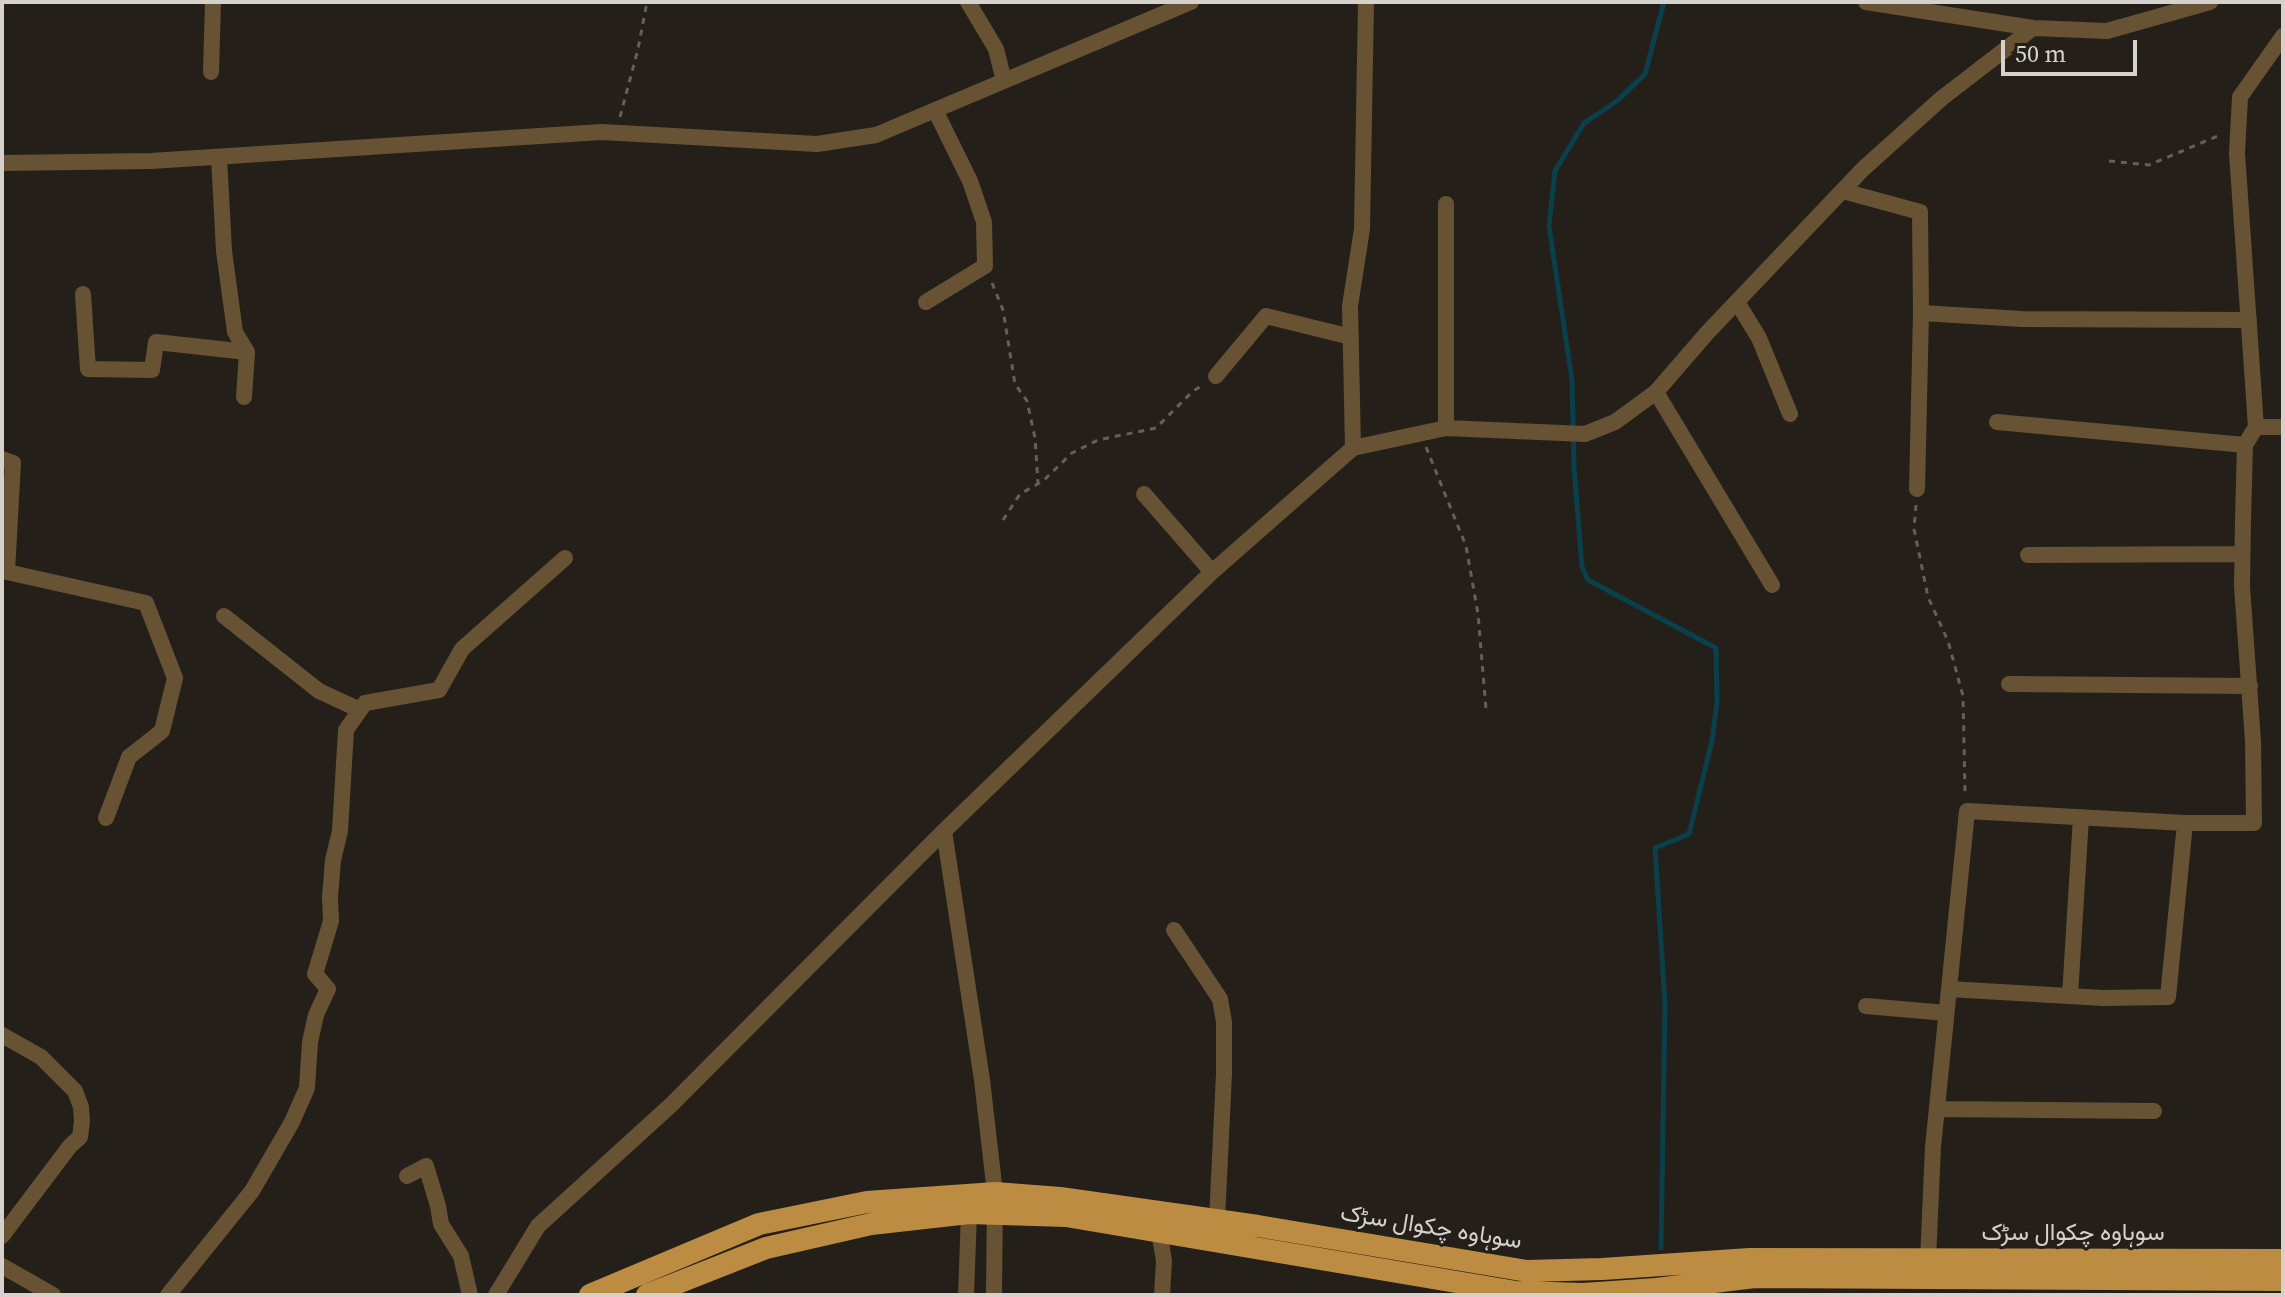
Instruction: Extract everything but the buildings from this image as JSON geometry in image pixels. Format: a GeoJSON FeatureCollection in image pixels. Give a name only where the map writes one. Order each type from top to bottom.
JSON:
{"type":"FeatureCollection","features":[{"type":"Feature","properties":{"kind":"highway","name":"سوہاوہ چکوال سڑک"},"geometry":{"type":"LineString","coordinates":[[590,1295],[759,1224],[867,1202],[995,1203],[1060,1198],[1217,1220],[1527,1271],[1750,1259],[2283,1260]]}},
{"type":"Feature","properties":{"kind":"highway"},"geometry":{"type":"LineString","coordinates":[[647,1295],[766,1248],[871,1224],[969,1213],[995,1203],[1516,1292],[1583,1294],[1755,1277],[1888,1286],[2283,1280]]}},
{"type":"Feature","properties":{"kind":"street"},"geometry":{"type":"LineString","coordinates":[[211,72],[213,2]]}},
{"type":"Feature","properties":{"kind":"street"},"geometry":{"type":"LineString","coordinates":[[968,2],[996,49],[1004,81]]}},
{"type":"Feature","properties":{"kind":"street"},"geometry":{"type":"LineString","coordinates":[[2,163],[151,161],[616,132],[817,144],[876,135],[1191,2]]}},
{"type":"Feature","properties":{"kind":"street"},"geometry":{"type":"LineString","coordinates":[[1353,448],[1350,306],[1362,229],[1366,2]]}},
{"type":"Feature","properties":{"kind":"street"},"geometry":{"type":"LineString","coordinates":[[1866,2],[2033,28],[2107,31],[2210,2]]}},
{"type":"Feature","properties":{"kind":"street"},"geometry":{"type":"LineString","coordinates":[[496,1295],[538,1226],[671,1105],[944,831],[1212,572],[1353,448],[1446,428],[1585,434],[1615,422],[1656,392],[1843,191],[1942,98],[2033,28]]}},
{"type":"Feature","properties":{"kind":"street"},"geometry":{"type":"LineString","coordinates":[[1928,1260],[1937,1109],[1967,811],[2185,823],[2254,823],[2242,554],[2245,445],[2256,427],[2237,153],[2240,97],[2283,36]]}},
{"type":"Feature","properties":{"kind":"street"},"geometry":{"type":"LineString","coordinates":[[926,302],[985,266],[984,222],[970,181],[935,110]]}},
{"type":"Feature","properties":{"kind":"street"},"geometry":{"type":"LineString","coordinates":[[219,157],[224,251],[235,332],[247,352],[244,397]]}},
{"type":"Feature","properties":{"kind":"street"},"geometry":{"type":"LineString","coordinates":[[1843,191],[1920,212],[1917,489]]}},
{"type":"Feature","properties":{"kind":"street"},"geometry":{"type":"LineString","coordinates":[[1446,204],[1446,428]]}},
{"type":"Feature","properties":{"kind":"street"},"geometry":{"type":"LineString","coordinates":[[83,294],[88,369],[152,370],[156,342],[247,352]]}},
{"type":"Feature","properties":{"kind":"street"},"geometry":{"type":"LineString","coordinates":[[1737,302],[1759,338],[1790,414]]}},
{"type":"Feature","properties":{"kind":"street"},"geometry":{"type":"LineString","coordinates":[[1921,313],[2022,319],[2249,320]]}},
{"type":"Feature","properties":{"kind":"street"},"geometry":{"type":"LineString","coordinates":[[1216,376],[1266,316],[1351,337]]}},
{"type":"Feature","properties":{"kind":"street"},"geometry":{"type":"LineString","coordinates":[[1656,392],[1772,585]]}},
{"type":"Feature","properties":{"kind":"street"},"geometry":{"type":"LineString","coordinates":[[1997,422],[2245,445]]}},
{"type":"Feature","properties":{"kind":"street"},"geometry":{"type":"LineString","coordinates":[[2256,427],[2283,427]]}},
{"type":"Feature","properties":{"kind":"street"},"geometry":{"type":"LineString","coordinates":[[2,459],[13,463],[7,572],[146,603],[175,678],[162,731],[129,757],[106,818]]}},
{"type":"Feature","properties":{"kind":"street"},"geometry":{"type":"LineString","coordinates":[[1144,494],[1212,572]]}},
{"type":"Feature","properties":{"kind":"street"},"geometry":{"type":"LineString","coordinates":[[2028,555],[2242,554]]}},
{"type":"Feature","properties":{"kind":"street"},"geometry":{"type":"LineString","coordinates":[[168,1295],[252,1191],[292,1122],[307,1088],[310,1042],[316,1015],[328,989],[315,974],[331,921],[330,897],[333,860],[340,831],[346,730],[365,703],[439,690],[462,649],[565,558]]}},
{"type":"Feature","properties":{"kind":"street"},"geometry":{"type":"LineString","coordinates":[[224,616],[319,691],[360,710]]}},
{"type":"Feature","properties":{"kind":"street"},"geometry":{"type":"LineString","coordinates":[[2009,684],[2250,686]]}},
{"type":"Feature","properties":{"kind":"street"},"geometry":{"type":"LineString","coordinates":[[2070,996],[2081,817]]}},
{"type":"Feature","properties":{"kind":"street"},"geometry":{"type":"LineString","coordinates":[[1949,989],[2070,996],[2168,997],[2185,823]]}},
{"type":"Feature","properties":{"kind":"street"},"geometry":{"type":"LineString","coordinates":[[944,831],[982,1080],[995,1203],[994,1295]]}},
{"type":"Feature","properties":{"kind":"street"},"geometry":{"type":"LineString","coordinates":[[1174,930],[1220,999],[1224,1022],[1217,1220]]}},
{"type":"Feature","properties":{"kind":"street"},"geometry":{"type":"LineString","coordinates":[[1866,1006],[1946,1013]]}},
{"type":"Feature","properties":{"kind":"street"},"geometry":{"type":"LineString","coordinates":[[2,1035],[41,1057],[75,1091],[82,1121],[80,1137],[2,1236]]}},
{"type":"Feature","properties":{"kind":"street"},"geometry":{"type":"LineString","coordinates":[[1937,1109],[2154,1111]]}},
{"type":"Feature","properties":{"kind":"street"},"geometry":{"type":"LineString","coordinates":[[407,1176],[426,1166],[441,1224],[461,1256],[470,1295]]}},
{"type":"Feature","properties":{"kind":"street"},"geometry":{"type":"LineString","coordinates":[[966,1295],[969,1213]]}},
{"type":"Feature","properties":{"kind":"street"},"geometry":{"type":"LineString","coordinates":[[1159,1231],[1164,1261],[1162,1295]]}},
{"type":"Feature","properties":{"kind":"street"},"geometry":{"type":"LineString","coordinates":[[2,1266],[53,1295]]}},
{"type":"Feature","properties":{"kind":"path"},"geometry":{"type":"LineString","coordinates":[[616,132],[647,2]]}},
{"type":"Feature","properties":{"kind":"path"},"geometry":{"type":"LineString","coordinates":[[2109,161],[2149,165],[2239,127]]}},
{"type":"Feature","properties":{"kind":"path"},"geometry":{"type":"LineString","coordinates":[[985,266],[1003,310],[1015,384],[1027,401],[1035,438],[1038,483]]}},
{"type":"Feature","properties":{"kind":"path"},"geometry":{"type":"LineString","coordinates":[[1003,520],[1020,494],[1061,466],[1072,453],[1098,440],[1156,428],[1193,391],[1216,376]]}},
{"type":"Feature","properties":{"kind":"path"},"geometry":{"type":"LineString","coordinates":[[1420,433],[1466,546],[1478,614],[1486,709]]}},
{"type":"Feature","properties":{"kind":"path"},"geometry":{"type":"LineString","coordinates":[[1917,489],[1914,529],[1928,597],[1948,641],[1963,696],[1967,811]]}},
{"type":"Feature","properties":{"kind":"waterway"},"geometry":{"type":"LineString","coordinates":[[1661,1248],[1665,1004],[1655,848],[1689,834],[1712,741],[1717,702],[1716,648],[1588,580],[1582,567],[1574,467],[1572,380],[1549,226],[1555,171],[1584,123],[1617,101],[1645,74],[1664,2]]}}]}
